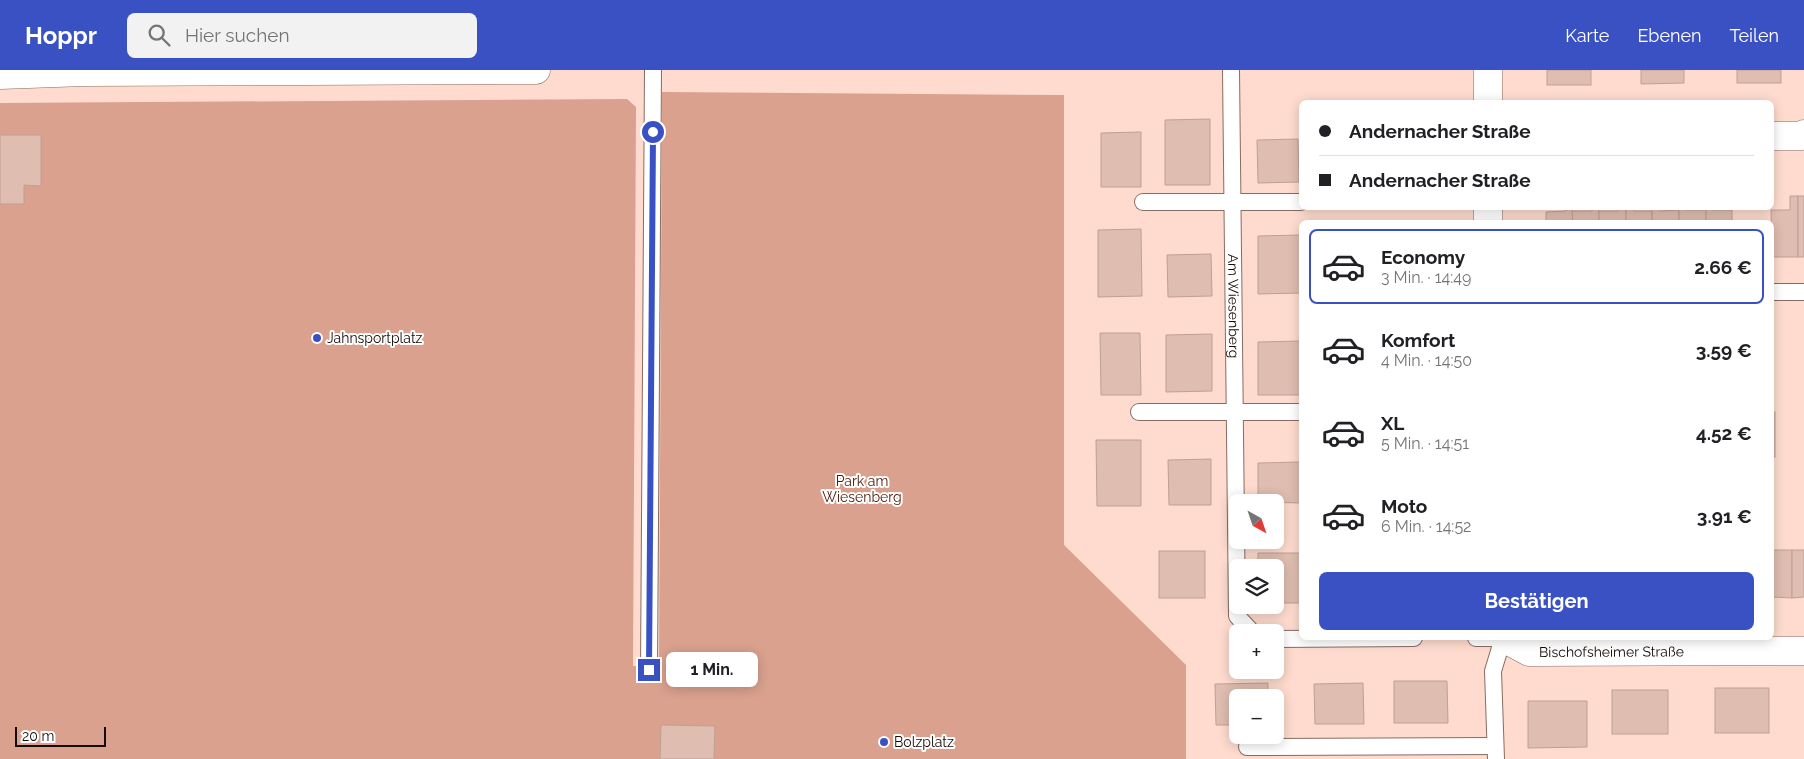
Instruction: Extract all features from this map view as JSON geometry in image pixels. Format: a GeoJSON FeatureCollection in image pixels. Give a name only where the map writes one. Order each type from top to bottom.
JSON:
{"type":"FeatureCollection","features":[{"type":"Feature","properties":{"kind":"street"},"geometry":{"type":"LineString","coordinates":[[0,75],[84,72],[536,70]]}},
{"type":"Feature","properties":{"kind":"street"},"geometry":{"type":"LineString","coordinates":[[1488,70],[1488,100]]}},
{"type":"Feature","properties":{"kind":"street"},"geometry":{"type":"LineString","coordinates":[[1774,136],[1801,136],[1804,134]]}},
{"type":"Feature","properties":{"kind":"street","name":"Bischofsheimer Straße"},"geometry":{"type":"LineString","coordinates":[[1507,640],[1529,652],[1804,651]]}},
{"type":"Feature","properties":{"kind":"lane"},"geometry":{"type":"LineString","coordinates":[[649,670],[653,70]]}},
{"type":"Feature","properties":{"kind":"lane","name":"Am Wiesenberg"},"geometry":{"type":"LineString","coordinates":[[1231,70],[1237,616],[1244,624]]}},
{"type":"Feature","properties":{"kind":"lane"},"geometry":{"type":"LineString","coordinates":[[1143,202],[1299,202]]}},
{"type":"Feature","properties":{"kind":"lane"},"geometry":{"type":"LineString","coordinates":[[1774,292],[1804,292]]}},
{"type":"Feature","properties":{"kind":"lane"},"geometry":{"type":"LineString","coordinates":[[1139,412],[1299,412]]}},
{"type":"Feature","properties":{"kind":"lane"},"geometry":{"type":"LineString","coordinates":[[1284,639],[1299,639]]}},
{"type":"Feature","properties":{"kind":"lane"},"geometry":{"type":"LineString","coordinates":[[1247,747],[1294,753],[1496,752],[1493,670],[1502,640]]}},
{"type":"Feature","properties":{"kind":"green space","name":"Park am Wiesenberg"},"geometry":{"type":"Polygon","coordinates":[[[662,92],[1064,95],[1064,545],[1186,665],[1186,759],[0,759],[0,103],[627,99],[636,107],[633,666],[659,667],[662,92]]]}},
{"type":"Feature","properties":{"kind":"building"},"geometry":{"type":"Polygon","coordinates":[[[1547,70],[1591,70],[1591,85],[1547,85],[1547,70]]]}},
{"type":"Feature","properties":{"kind":"building"},"geometry":{"type":"Polygon","coordinates":[[[1641,70],[1684,70],[1684,83],[1641,84],[1641,70]]]}},
{"type":"Feature","properties":{"kind":"building"},"geometry":{"type":"Polygon","coordinates":[[[1737,70],[1781,70],[1781,83],[1737,83],[1737,70]]]}},
{"type":"Feature","properties":{"kind":"building"},"geometry":{"type":"Polygon","coordinates":[[[1210,119],[1210,185],[1165,185],[1165,120],[1210,119]]]}},
{"type":"Feature","properties":{"kind":"building"},"geometry":{"type":"Polygon","coordinates":[[[1141,132],[1141,187],[1101,187],[1101,133],[1141,132]]]}},
{"type":"Feature","properties":{"kind":"building"},"geometry":{"type":"Polygon","coordinates":[[[0,135],[41,135],[41,186],[24,185],[24,204],[0,204],[0,135]]]}},
{"type":"Feature","properties":{"kind":"building"},"geometry":{"type":"Polygon","coordinates":[[[1298,139],[1299,182],[1258,183],[1257,140],[1298,139]]]}},
{"type":"Feature","properties":{"kind":"building"},"geometry":{"type":"Polygon","coordinates":[[[1790,196],[1798,196],[1798,257],[1774,257],[1774,220],[1771,220],[1771,210],[1790,210],[1790,196]]]}},
{"type":"Feature","properties":{"kind":"building"},"geometry":{"type":"Polygon","coordinates":[[[1798,196],[1804,196],[1804,257],[1798,257],[1798,196]]]}},
{"type":"Feature","properties":{"kind":"building"},"geometry":{"type":"Polygon","coordinates":[[[1572,210],[1573,220],[1546,220],[1546,212],[1572,210]]]}},
{"type":"Feature","properties":{"kind":"building"},"geometry":{"type":"Polygon","coordinates":[[[1599,210],[1599,220],[1573,220],[1572,211],[1599,210]]]}},
{"type":"Feature","properties":{"kind":"building"},"geometry":{"type":"Polygon","coordinates":[[[1626,210],[1626,220],[1599,220],[1599,211],[1626,210]]]}},
{"type":"Feature","properties":{"kind":"building"},"geometry":{"type":"Polygon","coordinates":[[[1626,210],[1652,211],[1652,220],[1626,220],[1626,210]]]}},
{"type":"Feature","properties":{"kind":"building"},"geometry":{"type":"Polygon","coordinates":[[[1652,210],[1679,210],[1679,220],[1652,220],[1652,210]]]}},
{"type":"Feature","properties":{"kind":"building"},"geometry":{"type":"Polygon","coordinates":[[[1679,210],[1706,210],[1706,220],[1679,220],[1679,210]]]}},
{"type":"Feature","properties":{"kind":"building"},"geometry":{"type":"Polygon","coordinates":[[[1706,210],[1732,210],[1732,220],[1706,220],[1706,210]]]}},
{"type":"Feature","properties":{"kind":"building"},"geometry":{"type":"Polygon","coordinates":[[[1141,229],[1142,296],[1098,297],[1098,230],[1141,229]]]}},
{"type":"Feature","properties":{"kind":"building"},"geometry":{"type":"Polygon","coordinates":[[[1299,235],[1299,293],[1258,294],[1258,236],[1299,235]]]}},
{"type":"Feature","properties":{"kind":"building"},"geometry":{"type":"Polygon","coordinates":[[[1211,254],[1212,296],[1168,297],[1167,255],[1211,254]]]}},
{"type":"Feature","properties":{"kind":"building"},"geometry":{"type":"Polygon","coordinates":[[[1100,333],[1140,333],[1141,395],[1101,395],[1100,333]]]}},
{"type":"Feature","properties":{"kind":"building"},"geometry":{"type":"Polygon","coordinates":[[[1212,334],[1212,391],[1166,392],[1166,335],[1212,334]]]}},
{"type":"Feature","properties":{"kind":"building"},"geometry":{"type":"Polygon","coordinates":[[[1299,341],[1299,395],[1258,395],[1258,342],[1299,341]]]}},
{"type":"Feature","properties":{"kind":"building"},"geometry":{"type":"Polygon","coordinates":[[[1774,412],[1775,412],[1774,457],[1774,412]]]}},
{"type":"Feature","properties":{"kind":"building"},"geometry":{"type":"Polygon","coordinates":[[[1096,440],[1141,440],[1141,506],[1097,506],[1096,440]]]}},
{"type":"Feature","properties":{"kind":"building"},"geometry":{"type":"Polygon","coordinates":[[[1211,459],[1211,505],[1169,505],[1168,460],[1211,459]]]}},
{"type":"Feature","properties":{"kind":"building"},"geometry":{"type":"Polygon","coordinates":[[[1299,462],[1299,503],[1284,503],[1284,494],[1258,494],[1258,463],[1299,462]]]}},
{"type":"Feature","properties":{"kind":"building"},"geometry":{"type":"Polygon","coordinates":[[[1774,550],[1792,550],[1792,598],[1774,597],[1774,550]]]}},
{"type":"Feature","properties":{"kind":"building"},"geometry":{"type":"Polygon","coordinates":[[[1792,550],[1804,550],[1804,597],[1792,598],[1792,550]]]}},
{"type":"Feature","properties":{"kind":"building"},"geometry":{"type":"Polygon","coordinates":[[[1159,551],[1205,551],[1205,598],[1159,598],[1159,551]]]}},
{"type":"Feature","properties":{"kind":"building"},"geometry":{"type":"Polygon","coordinates":[[[1258,553],[1299,553],[1299,603],[1284,603],[1284,559],[1258,559],[1258,553]]]}},
{"type":"Feature","properties":{"kind":"building"},"geometry":{"type":"Polygon","coordinates":[[[1394,681],[1447,681],[1448,723],[1394,723],[1394,681]]]}},
{"type":"Feature","properties":{"kind":"building"},"geometry":{"type":"Polygon","coordinates":[[[1268,683],[1268,689],[1229,689],[1229,725],[1216,725],[1215,684],[1268,683]]]}},
{"type":"Feature","properties":{"kind":"building"},"geometry":{"type":"Polygon","coordinates":[[[1363,683],[1364,724],[1315,724],[1314,684],[1363,683]]]}},
{"type":"Feature","properties":{"kind":"building"},"geometry":{"type":"Polygon","coordinates":[[[1715,688],[1769,688],[1769,733],[1715,733],[1715,688]]]}},
{"type":"Feature","properties":{"kind":"building"},"geometry":{"type":"Polygon","coordinates":[[[1612,690],[1668,690],[1668,734],[1612,734],[1612,690]]]}},
{"type":"Feature","properties":{"kind":"building"},"geometry":{"type":"Polygon","coordinates":[[[1528,701],[1587,701],[1587,747],[1528,748],[1528,701]]]}},
{"type":"Feature","properties":{"kind":"building"},"geometry":{"type":"Polygon","coordinates":[[[661,725],[715,726],[714,759],[660,759],[661,725]]]}},
{"type":"Feature","properties":{"kind":"place","name":"Jahnsportplatz"},"geometry":{"type":"Point","coordinates":[317,338]}},
{"type":"Feature","properties":{"kind":"place","name":"Bolzplatz"},"geometry":{"type":"Point","coordinates":[884,742]}},
{"type":"Feature","properties":{"kind":"route"},"geometry":{"type":"LineString","coordinates":[[649,670],[653,132]]}}]}
